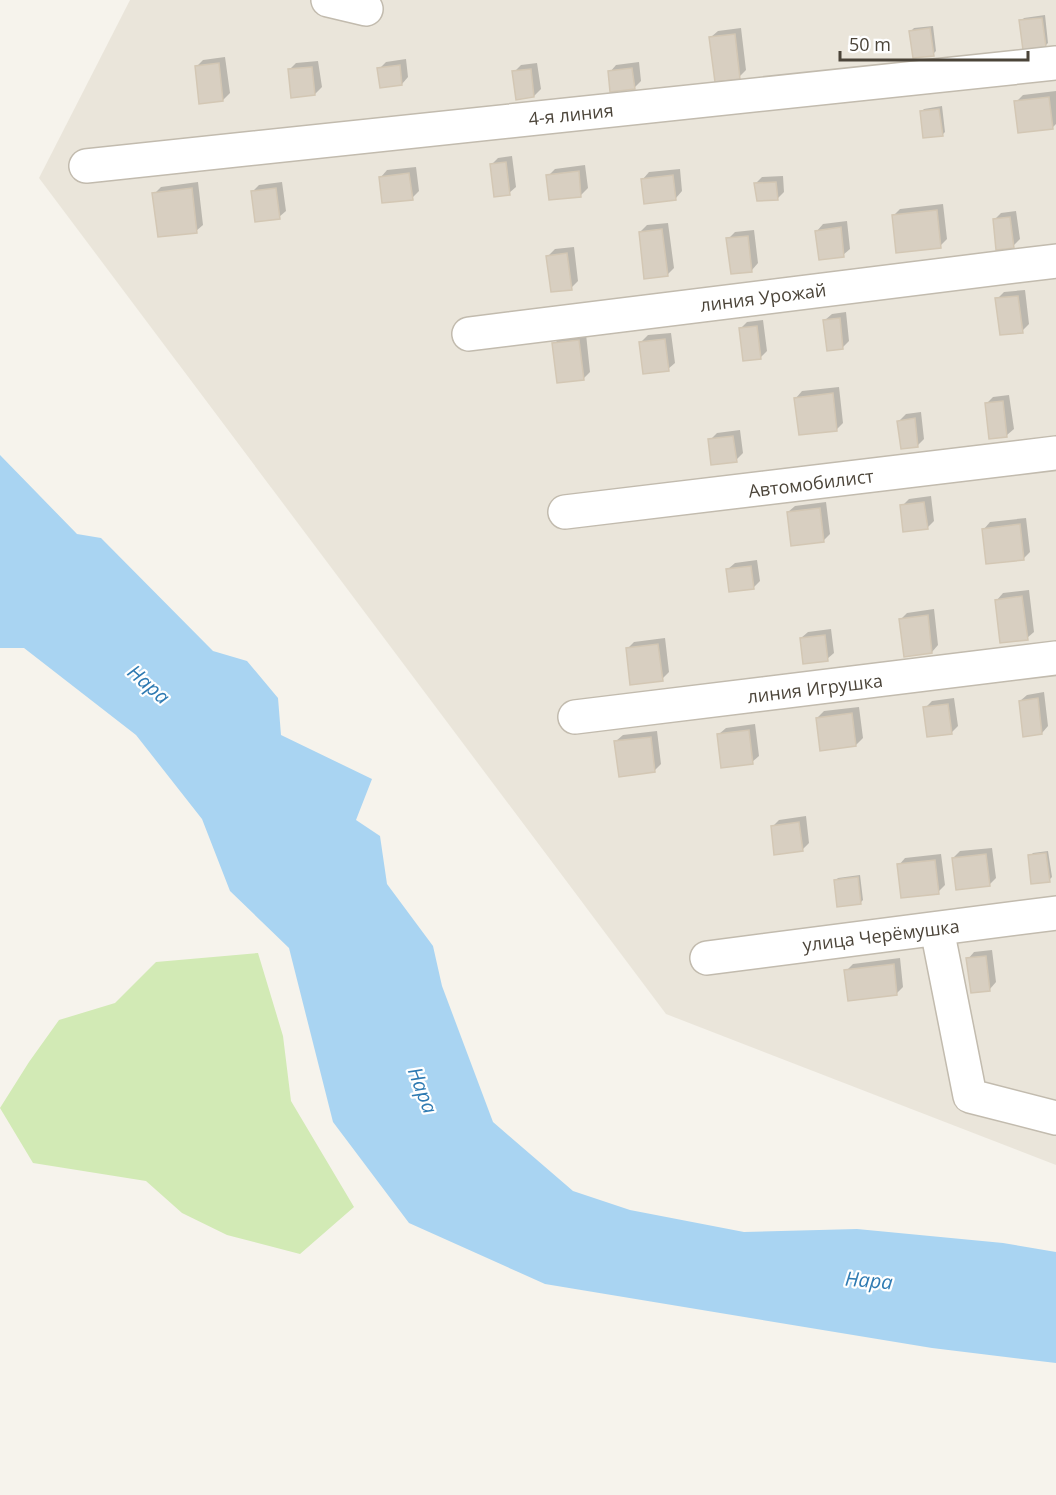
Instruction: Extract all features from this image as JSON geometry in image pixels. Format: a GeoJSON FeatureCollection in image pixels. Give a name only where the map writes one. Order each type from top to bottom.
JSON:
{"type":"FeatureCollection","features":[{"type":"Feature","properties":{"kind":"street"},"geometry":{"type":"LineString","coordinates":[[328,0],[366,9]]}},
{"type":"Feature","properties":{"kind":"street","name":"4-я линия"},"geometry":{"type":"LineString","coordinates":[[86,166],[1056,63]]}},
{"type":"Feature","properties":{"kind":"street","name":"линия Урожай"},"geometry":{"type":"LineString","coordinates":[[469,334],[1056,261]]}},
{"type":"Feature","properties":{"kind":"street","name":"Автомобилист"},"geometry":{"type":"LineString","coordinates":[[565,512],[1056,453]]}},
{"type":"Feature","properties":{"kind":"street","name":"линия Игрушка"},"geometry":{"type":"LineString","coordinates":[[575,717],[1056,658]]}},
{"type":"Feature","properties":{"kind":"street","name":"улица Черёмушка"},"geometry":{"type":"LineString","coordinates":[[707,958],[1056,914]]}},
{"type":"Feature","properties":{"kind":"street"},"geometry":{"type":"LineString","coordinates":[[937,928],[970,1096],[1056,1118]]}},
{"type":"Feature","properties":{"kind":"shaded area"},"geometry":{"type":"Polygon","coordinates":[[[130,0],[1056,0],[1056,1165],[666,1014],[39,178],[130,0]]]}},
{"type":"Feature","properties":{"kind":"green space"},"geometry":{"type":"Polygon","coordinates":[[[258,953],[283,1036],[291,1101],[354,1207],[300,1254],[227,1235],[182,1213],[146,1181],[33,1163],[0,1108],[59,1020],[115,1003],[156,962],[258,953]]]}},
{"type":"Feature","properties":{"kind":"water","name":"Нара"},"geometry":{"type":"Polygon","coordinates":[[[0,455],[77,534],[101,538],[213,651],[247,661],[278,698],[281,735],[372,779],[356,820],[380,836],[387,884],[433,946],[442,986],[493,1122],[573,1191],[630,1210],[744,1232],[857,1229],[1003,1243],[1056,1252],[1056,1363],[932,1348],[545,1284],[409,1223],[333,1122],[289,948],[230,891],[202,819],[136,735],[24,648],[0,648],[0,455]]]}},
{"type":"Feature","properties":{"kind":"building"},"geometry":{"type":"Polygon","coordinates":[[[1042,18],[1046,47],[1023,50],[1019,20],[1042,18]]]}},
{"type":"Feature","properties":{"kind":"building"},"geometry":{"type":"Polygon","coordinates":[[[930,28],[934,56],[913,58],[909,31],[930,28]]]}},
{"type":"Feature","properties":{"kind":"building"},"geometry":{"type":"Polygon","coordinates":[[[735,34],[740,79],[715,82],[709,37],[735,34]]]}},
{"type":"Feature","properties":{"kind":"building"},"geometry":{"type":"Polygon","coordinates":[[[219,63],[223,101],[199,104],[195,66],[219,63]]]}},
{"type":"Feature","properties":{"kind":"building"},"geometry":{"type":"Polygon","coordinates":[[[400,65],[402,85],[380,88],[377,68],[400,65]]]}},
{"type":"Feature","properties":{"kind":"building"},"geometry":{"type":"Polygon","coordinates":[[[312,67],[315,95],[291,98],[288,69],[312,67]]]}},
{"type":"Feature","properties":{"kind":"building"},"geometry":{"type":"Polygon","coordinates":[[[632,68],[635,89],[610,92],[608,71],[632,68]]]}},
{"type":"Feature","properties":{"kind":"building"},"geometry":{"type":"Polygon","coordinates":[[[531,69],[534,97],[516,100],[512,71],[531,69]]]}},
{"type":"Feature","properties":{"kind":"building"},"geometry":{"type":"Polygon","coordinates":[[[1049,97],[1053,129],[1018,133],[1014,101],[1049,97]]]}},
{"type":"Feature","properties":{"kind":"building"},"geometry":{"type":"Polygon","coordinates":[[[939,109],[943,136],[923,138],[920,111],[939,109]]]}},
{"type":"Feature","properties":{"kind":"building"},"geometry":{"type":"Polygon","coordinates":[[[506,162],[510,195],[494,197],[490,164],[506,162]]]}},
{"type":"Feature","properties":{"kind":"building"},"geometry":{"type":"Polygon","coordinates":[[[579,171],[581,197],[549,200],[546,175],[579,171]]]}},
{"type":"Feature","properties":{"kind":"building"},"geometry":{"type":"Polygon","coordinates":[[[409,173],[413,200],[382,203],[379,177],[409,173]]]}},
{"type":"Feature","properties":{"kind":"building"},"geometry":{"type":"Polygon","coordinates":[[[673,175],[676,200],[644,204],[641,179],[673,175]]]}},
{"type":"Feature","properties":{"kind":"building"},"geometry":{"type":"Polygon","coordinates":[[[776,182],[778,200],[757,201],[754,183],[776,182]]]}},
{"type":"Feature","properties":{"kind":"building"},"geometry":{"type":"Polygon","coordinates":[[[192,188],[197,233],[158,237],[152,193],[192,188]]]}},
{"type":"Feature","properties":{"kind":"building"},"geometry":{"type":"Polygon","coordinates":[[[276,188],[280,219],[255,222],[251,191],[276,188]]]}},
{"type":"Feature","properties":{"kind":"building"},"geometry":{"type":"Polygon","coordinates":[[[937,210],[941,248],[896,253],[892,215],[937,210]]]}},
{"type":"Feature","properties":{"kind":"building"},"geometry":{"type":"Polygon","coordinates":[[[1010,217],[1014,248],[996,250],[993,219],[1010,217]]]}},
{"type":"Feature","properties":{"kind":"building"},"geometry":{"type":"Polygon","coordinates":[[[841,227],[844,257],[819,260],[815,231],[841,227]]]}},
{"type":"Feature","properties":{"kind":"building"},"geometry":{"type":"Polygon","coordinates":[[[662,229],[668,276],[644,279],[639,232],[662,229]]]}},
{"type":"Feature","properties":{"kind":"building"},"geometry":{"type":"Polygon","coordinates":[[[748,236],[752,272],[731,274],[726,238],[748,236]]]}},
{"type":"Feature","properties":{"kind":"building"},"geometry":{"type":"Polygon","coordinates":[[[567,253],[572,290],[551,292],[546,256],[567,253]]]}},
{"type":"Feature","properties":{"kind":"building"},"geometry":{"type":"Polygon","coordinates":[[[1018,296],[1023,333],[1000,335],[995,298],[1018,296]]]}},
{"type":"Feature","properties":{"kind":"building"},"geometry":{"type":"Polygon","coordinates":[[[840,318],[843,349],[827,351],[823,320],[840,318]]]}},
{"type":"Feature","properties":{"kind":"building"},"geometry":{"type":"Polygon","coordinates":[[[757,326],[761,359],[743,361],[739,328],[757,326]]]}},
{"type":"Feature","properties":{"kind":"building"},"geometry":{"type":"Polygon","coordinates":[[[665,339],[669,371],[643,374],[639,342],[665,339]]]}},
{"type":"Feature","properties":{"kind":"building"},"geometry":{"type":"Polygon","coordinates":[[[579,340],[584,380],[557,383],[552,343],[579,340]]]}},
{"type":"Feature","properties":{"kind":"building"},"geometry":{"type":"Polygon","coordinates":[[[833,393],[837,431],[799,435],[794,398],[833,393]]]}},
{"type":"Feature","properties":{"kind":"building"},"geometry":{"type":"Polygon","coordinates":[[[1003,401],[1007,437],[989,439],[985,403],[1003,401]]]}},
{"type":"Feature","properties":{"kind":"building"},"geometry":{"type":"Polygon","coordinates":[[[915,418],[918,447],[901,449],[897,421],[915,418]]]}},
{"type":"Feature","properties":{"kind":"building"},"geometry":{"type":"Polygon","coordinates":[[[733,436],[737,462],[711,465],[708,439],[733,436]]]}},
{"type":"Feature","properties":{"kind":"building"},"geometry":{"type":"Polygon","coordinates":[[[924,502],[928,529],[903,532],[900,505],[924,502]]]}},
{"type":"Feature","properties":{"kind":"building"},"geometry":{"type":"Polygon","coordinates":[[[820,508],[824,542],[791,546],[787,512],[820,508]]]}},
{"type":"Feature","properties":{"kind":"building"},"geometry":{"type":"Polygon","coordinates":[[[1020,524],[1024,560],[986,564],[982,529],[1020,524]]]}},
{"type":"Feature","properties":{"kind":"building"},"geometry":{"type":"Polygon","coordinates":[[[751,566],[754,589],[729,592],[726,569],[751,566]]]}},
{"type":"Feature","properties":{"kind":"building"},"geometry":{"type":"Polygon","coordinates":[[[1022,596],[1028,640],[1000,643],[995,600],[1022,596]]]}},
{"type":"Feature","properties":{"kind":"building"},"geometry":{"type":"Polygon","coordinates":[[[928,615],[932,653],[904,657],[899,619],[928,615]]]}},
{"type":"Feature","properties":{"kind":"building"},"geometry":{"type":"Polygon","coordinates":[[[825,635],[828,661],[803,664],[800,638],[825,635]]]}},
{"type":"Feature","properties":{"kind":"building"},"geometry":{"type":"Polygon","coordinates":[[[658,644],[663,681],[630,685],[626,648],[658,644]]]}},
{"type":"Feature","properties":{"kind":"building"},"geometry":{"type":"Polygon","coordinates":[[[1038,698],[1042,734],[1023,737],[1019,701],[1038,698]]]}},
{"type":"Feature","properties":{"kind":"building"},"geometry":{"type":"Polygon","coordinates":[[[948,704],[952,734],[927,737],[923,707],[948,704]]]}},
{"type":"Feature","properties":{"kind":"building"},"geometry":{"type":"Polygon","coordinates":[[[852,713],[856,746],[820,751],[816,718],[852,713]]]}},
{"type":"Feature","properties":{"kind":"building"},"geometry":{"type":"Polygon","coordinates":[[[749,730],[753,764],[721,768],[717,734],[749,730]]]}},
{"type":"Feature","properties":{"kind":"building"},"geometry":{"type":"Polygon","coordinates":[[[651,737],[655,772],[619,777],[614,741],[651,737]]]}},
{"type":"Feature","properties":{"kind":"building"},"geometry":{"type":"Polygon","coordinates":[[[799,822],[803,851],[774,855],[771,826],[799,822]]]}},
{"type":"Feature","properties":{"kind":"building"},"geometry":{"type":"Polygon","coordinates":[[[1046,853],[1050,882],[1031,884],[1028,855],[1046,853]]]}},
{"type":"Feature","properties":{"kind":"building"},"geometry":{"type":"Polygon","coordinates":[[[986,854],[990,886],[956,890],[952,858],[986,854]]]}},
{"type":"Feature","properties":{"kind":"building"},"geometry":{"type":"Polygon","coordinates":[[[935,860],[939,894],[901,898],[897,864],[935,860]]]}},
{"type":"Feature","properties":{"kind":"building"},"geometry":{"type":"Polygon","coordinates":[[[858,877],[861,904],[837,907],[834,880],[858,877]]]}},
{"type":"Feature","properties":{"kind":"building"},"geometry":{"type":"Polygon","coordinates":[[[986,956],[990,991],[971,993],[966,958],[986,956]]]}},
{"type":"Feature","properties":{"kind":"building"},"geometry":{"type":"Polygon","coordinates":[[[894,964],[897,995],[848,1001],[844,970],[894,964]]]}}]}
